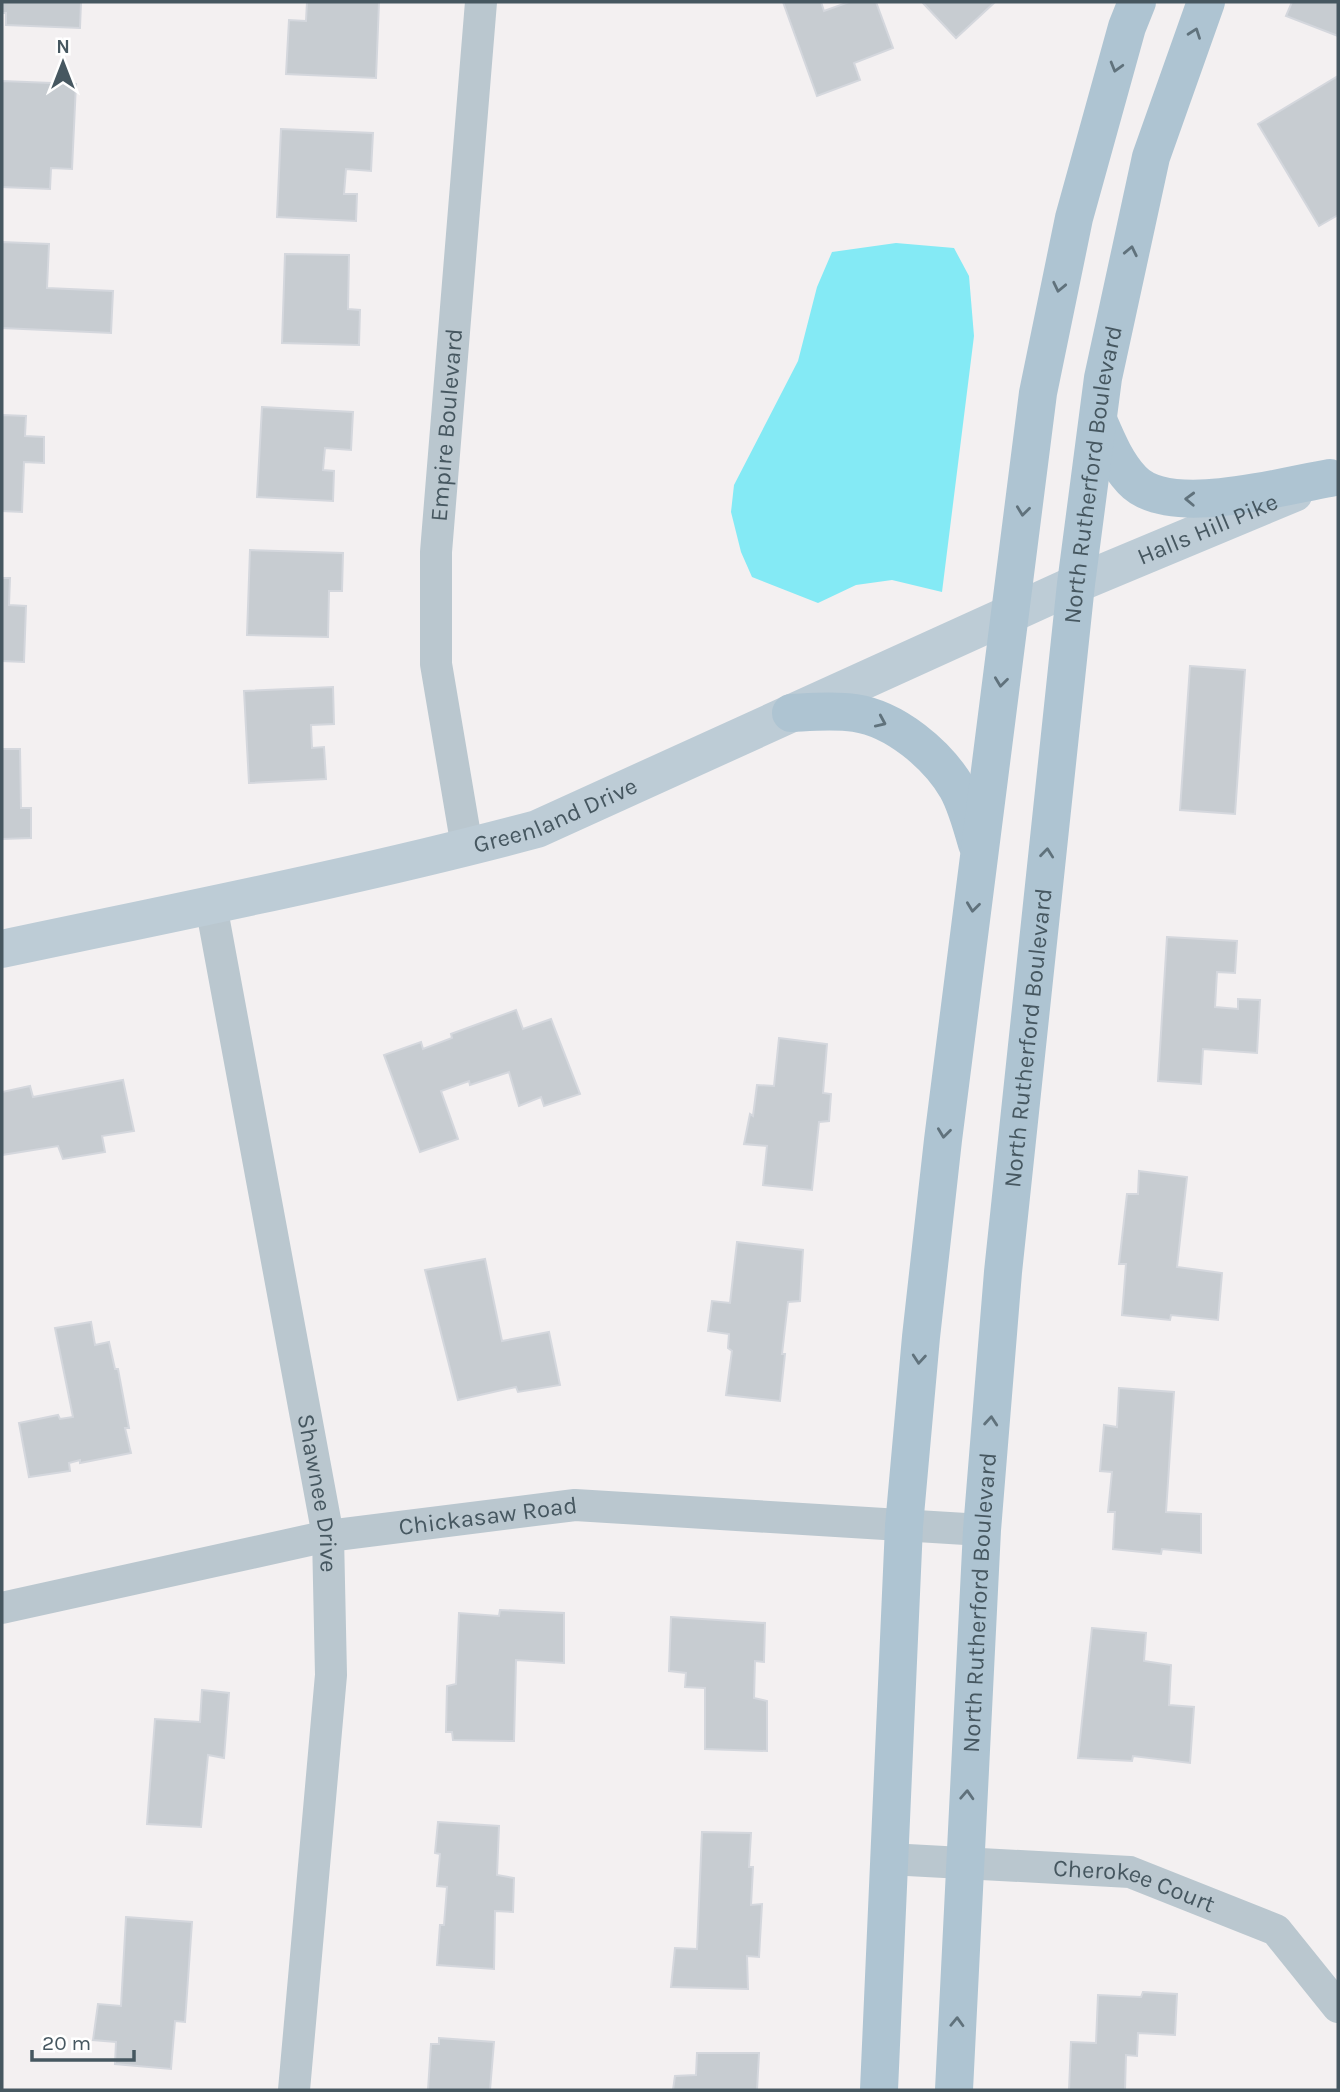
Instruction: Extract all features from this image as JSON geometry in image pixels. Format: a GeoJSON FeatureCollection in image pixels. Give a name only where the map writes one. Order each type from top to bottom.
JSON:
{"type":"FeatureCollection","features":[{"type":"Feature","properties":{"kind":"main road"},"geometry":{"type":"LineString","coordinates":[[879,2090],[904,1526],[921,1337],[980,852],[1038,393],[1073,218],[1127,26],[1137,2]]}},
{"type":"Feature","properties":{"kind":"main road","name":"North Rutherford Boulevard"},"geometry":{"type":"LineString","coordinates":[[954,2090],[982,1530],[1003,1272],[1076,584],[1103,378],[1151,157],[1206,2]]}},
{"type":"Feature","properties":{"kind":"main road"},"geometry":{"type":"LineString","coordinates":[[1098,420],[1113,454],[1128,475],[1143,489],[1171,499],[1206,500],[1334,477]]}},
{"type":"Feature","properties":{"kind":"main road"},"geometry":{"type":"LineString","coordinates":[[790,713],[858,713],[903,733],[929,754],[957,788],[980,852]]}},
{"type":"Feature","properties":{"kind":"street","name":"Empire Boulevard"},"geometry":{"type":"LineString","coordinates":[[467,847],[436,664],[436,552],[481,2]]}},
{"type":"Feature","properties":{"kind":"street","name":"Halls Hill Pike"},"geometry":{"type":"LineString","coordinates":[[1076,584],[1334,477]]}},
{"type":"Feature","properties":{"kind":"street","name":"Greenland Drive"},"geometry":{"type":"LineString","coordinates":[[2,948],[211,905],[537,829],[1076,584]]}},
{"type":"Feature","properties":{"kind":"street","name":"Shawnee Drive"},"geometry":{"type":"LineString","coordinates":[[211,905],[328,1536],[331,1675],[294,2090]]}},
{"type":"Feature","properties":{"kind":"street","name":"Chickasaw Road"},"geometry":{"type":"LineString","coordinates":[[2,1608],[328,1536],[575,1506],[982,1530]]}},
{"type":"Feature","properties":{"kind":"street","name":"Cherokee Court"},"geometry":{"type":"LineString","coordinates":[[889,1859],[1130,1872],[1276,1930],[1338,2007]]}},
{"type":"Feature","properties":{"kind":"water"},"geometry":{"type":"Polygon","coordinates":[[[896,243],[954,248],[969,276],[974,336],[942,592],[892,580],[856,585],[818,603],[752,577],[741,552],[731,512],[734,485],[798,361],[817,287],[832,252],[896,243]]]}},
{"type":"Feature","properties":{"kind":"building"},"geometry":{"type":"Polygon","coordinates":[[[2,2],[81,2],[80,28],[6,25],[2,2]]]}},
{"type":"Feature","properties":{"kind":"building"},"geometry":{"type":"Polygon","coordinates":[[[307,2],[379,2],[376,78],[286,74],[289,20],[306,21],[307,2]]]}},
{"type":"Feature","properties":{"kind":"building"},"geometry":{"type":"Polygon","coordinates":[[[783,2],[821,2],[824,11],[849,2],[876,2],[893,48],[854,63],[860,80],[817,96],[783,2]]]}},
{"type":"Feature","properties":{"kind":"building"},"geometry":{"type":"Polygon","coordinates":[[[922,2],[995,2],[956,38],[922,2]]]}},
{"type":"Feature","properties":{"kind":"building"},"geometry":{"type":"Polygon","coordinates":[[[1292,2],[1338,2],[1338,36],[1286,16],[1292,2]]]}},
{"type":"Feature","properties":{"kind":"building"},"geometry":{"type":"Polygon","coordinates":[[[1338,76],[1338,215],[1319,226],[1258,124],[1338,76]]]}},
{"type":"Feature","properties":{"kind":"building"},"geometry":{"type":"Polygon","coordinates":[[[2,81],[76,84],[72,169],[51,168],[50,189],[2,187],[2,81]]]}},
{"type":"Feature","properties":{"kind":"building"},"geometry":{"type":"Polygon","coordinates":[[[281,129],[373,133],[371,171],[346,169],[344,194],[357,194],[356,221],[277,217],[281,129]]]}},
{"type":"Feature","properties":{"kind":"building"},"geometry":{"type":"Polygon","coordinates":[[[2,242],[49,244],[47,288],[113,291],[111,333],[2,328],[2,242]]]}},
{"type":"Feature","properties":{"kind":"building"},"geometry":{"type":"Polygon","coordinates":[[[285,254],[349,255],[348,309],[360,310],[359,345],[282,343],[285,254]]]}},
{"type":"Feature","properties":{"kind":"building"},"geometry":{"type":"Polygon","coordinates":[[[262,407],[353,412],[351,450],[325,448],[323,470],[334,471],[333,501],[257,497],[262,407]]]}},
{"type":"Feature","properties":{"kind":"building"},"geometry":{"type":"Polygon","coordinates":[[[2,415],[26,416],[25,436],[44,437],[44,463],[24,462],[22,512],[2,511],[2,415]]]}},
{"type":"Feature","properties":{"kind":"building"},"geometry":{"type":"Polygon","coordinates":[[[250,550],[343,553],[342,591],[329,591],[328,637],[247,635],[250,550]]]}},
{"type":"Feature","properties":{"kind":"building"},"geometry":{"type":"Polygon","coordinates":[[[2,578],[10,578],[9,605],[26,606],[24,662],[2,661],[2,578]]]}},
{"type":"Feature","properties":{"kind":"building"},"geometry":{"type":"Polygon","coordinates":[[[1190,666],[1245,670],[1235,814],[1180,810],[1190,666]]]}},
{"type":"Feature","properties":{"kind":"building"},"geometry":{"type":"Polygon","coordinates":[[[333,687],[334,724],[311,725],[312,748],[324,747],[326,779],[249,783],[244,691],[333,687]]]}},
{"type":"Feature","properties":{"kind":"building"},"geometry":{"type":"Polygon","coordinates":[[[2,749],[20,749],[21,808],[31,808],[31,838],[2,839],[2,749]]]}},
{"type":"Feature","properties":{"kind":"building"},"geometry":{"type":"Polygon","coordinates":[[[1167,937],[1237,941],[1235,973],[1217,972],[1215,1007],[1238,1009],[1238,999],[1260,1000],[1257,1053],[1203,1049],[1201,1084],[1158,1081],[1167,937]]]}},
{"type":"Feature","properties":{"kind":"building"},"geometry":{"type":"Polygon","coordinates":[[[516,1010],[523,1029],[551,1019],[580,1094],[544,1106],[541,1097],[519,1106],[509,1072],[441,1091],[458,1139],[420,1152],[384,1055],[421,1042],[423,1049],[452,1038],[451,1034],[516,1010]]]}},
{"type":"Feature","properties":{"kind":"building"},"geometry":{"type":"Polygon","coordinates":[[[779,1038],[827,1044],[823,1093],[831,1094],[829,1121],[819,1122],[812,1190],[763,1185],[767,1146],[744,1144],[750,1114],[753,1116],[757,1085],[774,1086],[779,1038]]]}},
{"type":"Feature","properties":{"kind":"building"},"geometry":{"type":"Polygon","coordinates":[[[123,1080],[134,1131],[102,1136],[105,1152],[63,1159],[58,1146],[2,1155],[2,1092],[30,1086],[33,1097],[123,1080]]]}},
{"type":"Feature","properties":{"kind":"building"},"geometry":{"type":"Polygon","coordinates":[[[1139,1171],[1187,1177],[1177,1267],[1222,1273],[1218,1320],[1171,1315],[1170,1320],[1122,1315],[1126,1264],[1119,1264],[1127,1194],[1138,1194],[1139,1171]]]}},
{"type":"Feature","properties":{"kind":"building"},"geometry":{"type":"Polygon","coordinates":[[[737,1242],[803,1250],[800,1301],[788,1302],[780,1401],[726,1395],[732,1351],[728,1348],[729,1334],[708,1331],[712,1301],[730,1303],[737,1242]]]}},
{"type":"Feature","properties":{"kind":"building"},"geometry":{"type":"Polygon","coordinates":[[[485,1259],[502,1341],[549,1332],[560,1385],[518,1392],[516,1387],[458,1400],[425,1270],[485,1259]]]}},
{"type":"Feature","properties":{"kind":"building"},"geometry":{"type":"Polygon","coordinates":[[[91,1322],[95,1345],[109,1342],[115,1369],[118,1369],[129,1428],[125,1428],[131,1453],[80,1463],[80,1460],[69,1463],[70,1471],[29,1477],[19,1423],[58,1415],[60,1419],[73,1417],[55,1328],[91,1322]]]}},
{"type":"Feature","properties":{"kind":"building"},"geometry":{"type":"Polygon","coordinates":[[[1119,1388],[1174,1392],[1166,1512],[1201,1514],[1201,1553],[1162,1549],[1161,1554],[1113,1549],[1115,1512],[1108,1512],[1112,1472],[1100,1471],[1104,1425],[1117,1427],[1119,1388]]]}},
{"type":"Feature","properties":{"kind":"building"},"geometry":{"type":"Polygon","coordinates":[[[500,1610],[564,1613],[564,1663],[516,1660],[514,1741],[453,1740],[452,1732],[446,1732],[447,1686],[456,1684],[459,1613],[499,1616],[500,1610]]]}},
{"type":"Feature","properties":{"kind":"building"},"geometry":{"type":"Polygon","coordinates":[[[671,1617],[765,1623],[764,1662],[755,1661],[754,1698],[767,1701],[767,1751],[705,1749],[705,1688],[685,1687],[686,1673],[669,1671],[671,1617]]]}},
{"type":"Feature","properties":{"kind":"building"},"geometry":{"type":"Polygon","coordinates":[[[1092,1628],[1146,1633],[1144,1661],[1171,1665],[1169,1705],[1194,1707],[1190,1763],[1133,1756],[1132,1761],[1078,1758],[1092,1628]]]}},
{"type":"Feature","properties":{"kind":"building"},"geometry":{"type":"Polygon","coordinates":[[[202,1690],[229,1693],[224,1758],[208,1755],[201,1827],[147,1824],[155,1719],[200,1722],[202,1690]]]}},
{"type":"Feature","properties":{"kind":"building"},"geometry":{"type":"Polygon","coordinates":[[[438,1822],[499,1826],[497,1875],[514,1878],[513,1912],[495,1911],[494,1969],[437,1965],[440,1925],[444,1925],[447,1887],[437,1886],[440,1854],[435,1853],[438,1822]]]}},
{"type":"Feature","properties":{"kind":"building"},"geometry":{"type":"Polygon","coordinates":[[[702,1832],[751,1833],[751,1905],[762,1904],[759,1957],[747,1956],[748,1989],[671,1987],[675,1948],[697,1949],[702,1832]]]}},
{"type":"Feature","properties":{"kind":"building"},"geometry":{"type":"Polygon","coordinates":[[[126,1917],[192,1922],[185,2022],[175,2021],[171,2069],[115,2064],[116,2042],[93,2040],[98,2004],[121,2006],[126,1917]]]}},
{"type":"Feature","properties":{"kind":"building"},"geometry":{"type":"Polygon","coordinates":[[[1143,1992],[1177,1994],[1175,2035],[1138,2033],[1137,2056],[1126,2055],[1125,2090],[1069,2090],[1071,2042],[1096,2043],[1098,1995],[1141,1997],[1143,1992]]]}},
{"type":"Feature","properties":{"kind":"building"},"geometry":{"type":"Polygon","coordinates":[[[439,2038],[494,2042],[490,2090],[428,2090],[431,2044],[439,2044],[439,2038]]]}},
{"type":"Feature","properties":{"kind":"building"},"geometry":{"type":"Polygon","coordinates":[[[697,2053],[759,2053],[757,2090],[673,2090],[675,2076],[696,2075],[697,2053]]]}}]}
